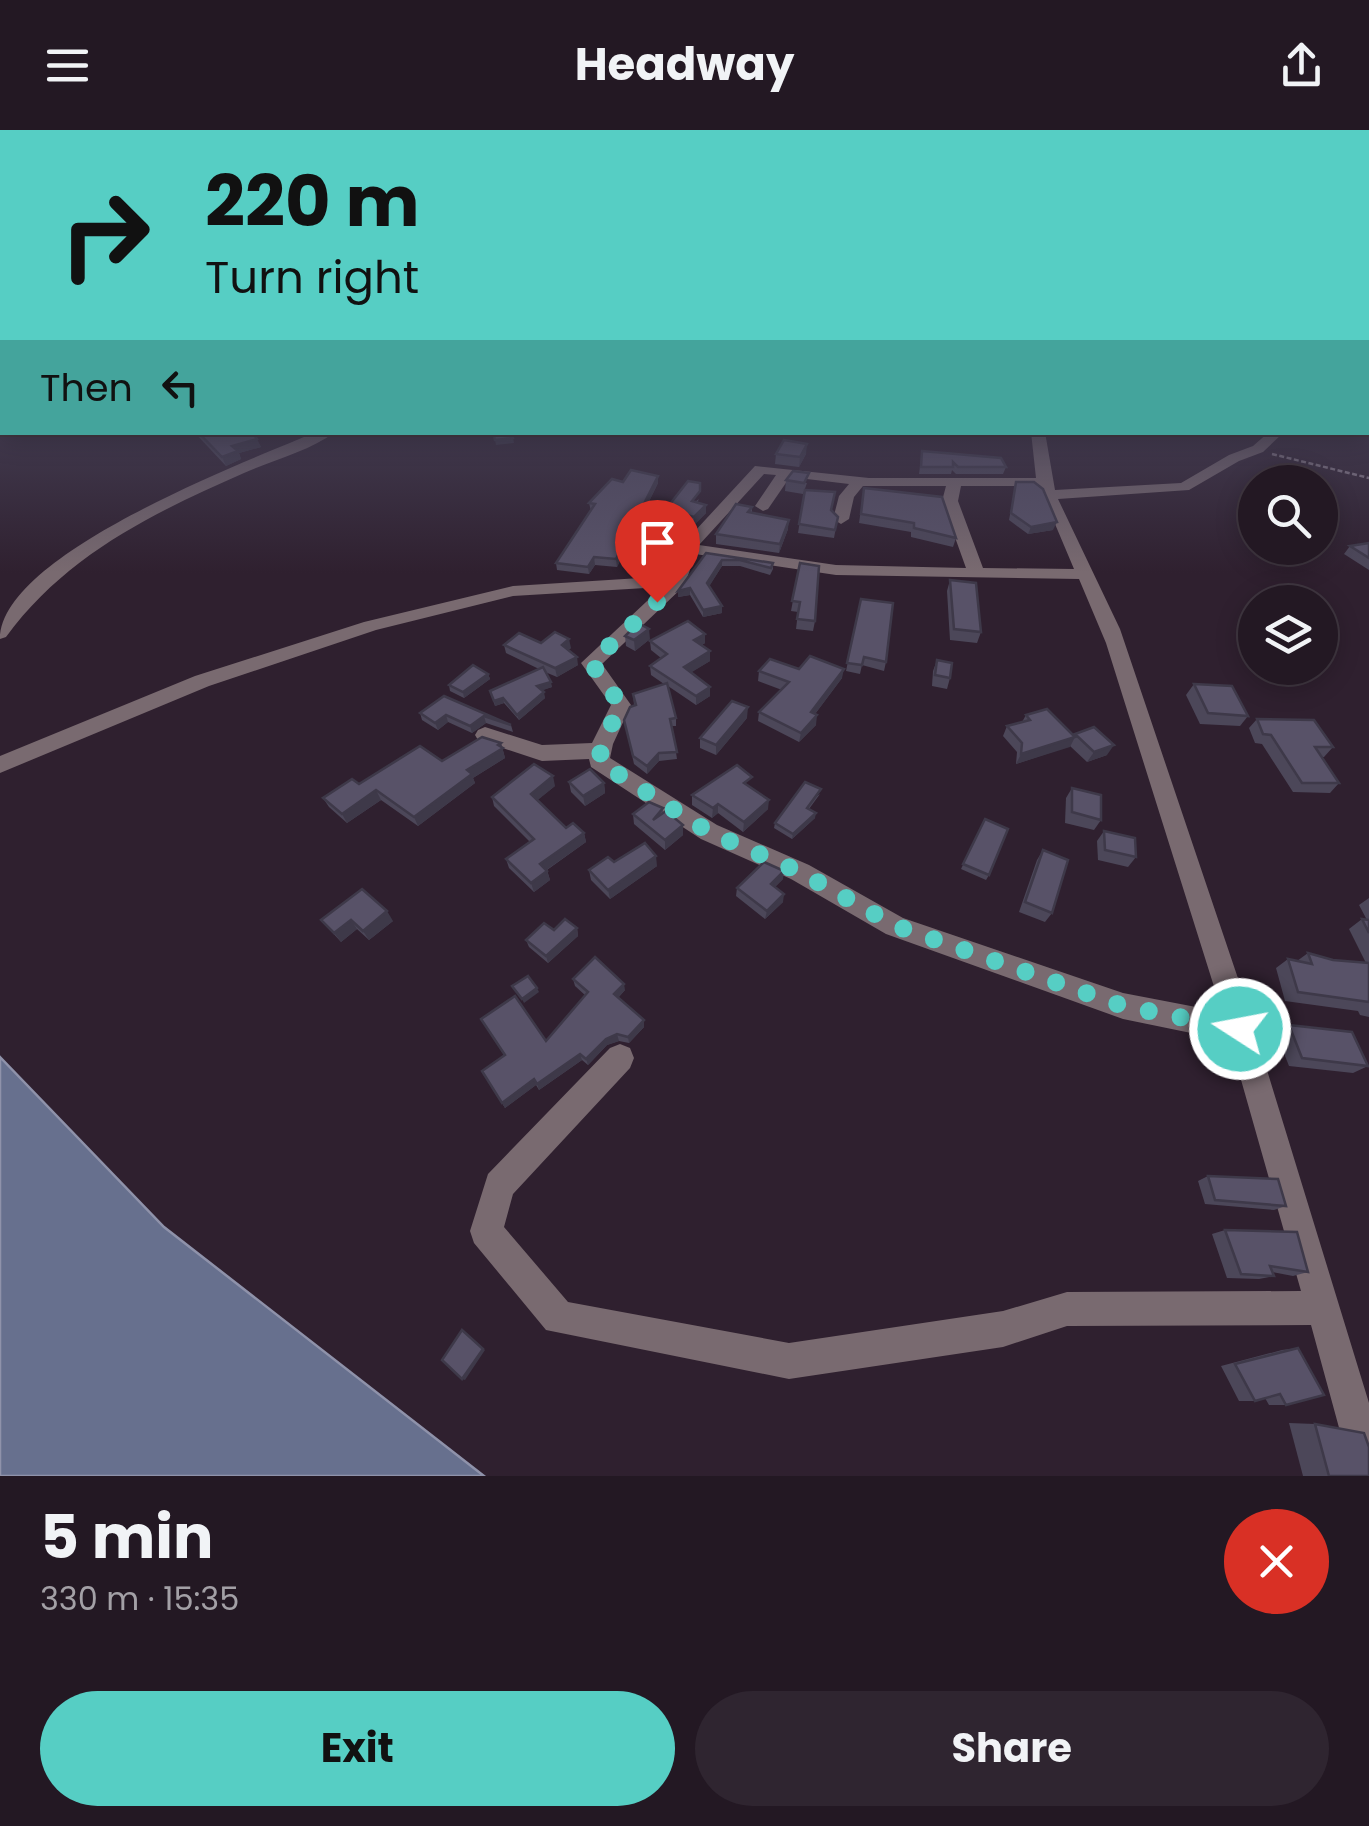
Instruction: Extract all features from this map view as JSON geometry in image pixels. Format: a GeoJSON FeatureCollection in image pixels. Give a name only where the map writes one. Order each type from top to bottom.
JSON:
{"type":"FeatureCollection","features":[{"type":"Feature","properties":{"kind":"street"},"geometry":{"type":"LineString","coordinates":[[0,634],[10,614],[41,580],[130,522],[296,447]]}},
{"type":"Feature","properties":{"kind":"street"},"geometry":{"type":"LineString","coordinates":[[1037,447],[1037,458],[1048,488],[1106,618],[1154,756],[1240,1029],[1369,1468]]}},
{"type":"Feature","properties":{"kind":"street"},"geometry":{"type":"LineString","coordinates":[[1240,1029],[1123,1006],[896,926],[800,872],[709,832],[599,762],[601,748],[621,705],[591,663],[680,581],[688,548],[760,470],[859,481],[1048,488],[1184,487],[1262,447]]}},
{"type":"Feature","properties":{"kind":"street"},"geometry":{"type":"LineString","coordinates":[[764,506],[786,472]]}},
{"type":"Feature","properties":{"kind":"street"},"geometry":{"type":"LineString","coordinates":[[840,519],[847,496],[859,481]]}},
{"type":"Feature","properties":{"kind":"street"},"geometry":{"type":"LineString","coordinates":[[954,482],[950,501],[976,573]]}},
{"type":"Feature","properties":{"kind":"street"},"geometry":{"type":"LineString","coordinates":[[688,548],[770,564],[1086,574]]}},
{"type":"Feature","properties":{"kind":"street"},"geometry":{"type":"LineString","coordinates":[[0,765],[202,681],[370,626],[513,591],[680,581]]}},
{"type":"Feature","properties":{"kind":"street"},"geometry":{"type":"LineString","coordinates":[[484,735],[544,756],[575,756],[601,748]]}},
{"type":"Feature","properties":{"kind":"street"},"geometry":{"type":"LineString","coordinates":[[620,1058],[499,1185],[486,1232],[558,1318],[789,1361],[1003,1329],[1067,1309],[1324,1308]]}},
{"type":"Feature","properties":{"kind":"path"},"geometry":{"type":"LineString","coordinates":[[1258,450],[1369,478]]}},
{"type":"Feature","properties":{"kind":"water"},"geometry":{"type":"Polygon","coordinates":[[[0,1057],[164,1227],[484,1476],[0,1476],[0,1057]]]}},
{"type":"Feature","properties":{"kind":"building"},"geometry":{"type":"Polygon","coordinates":[[[212,447],[233,447],[238,451],[222,457],[212,447]]]}},
{"type":"Feature","properties":{"kind":"building"},"geometry":{"type":"Polygon","coordinates":[[[780,447],[805,447],[800,457],[776,454],[780,447]]]}},
{"type":"Feature","properties":{"kind":"building"},"geometry":{"type":"Polygon","coordinates":[[[922,451],[1001,458],[1006,467],[958,467],[953,462],[953,467],[921,467],[922,451]]]}},
{"type":"Feature","properties":{"kind":"building"},"geometry":{"type":"Polygon","coordinates":[[[631,470],[658,476],[616,559],[594,557],[588,567],[556,563],[595,504],[589,503],[612,479],[623,482],[631,470]]]}},
{"type":"Feature","properties":{"kind":"building"},"geometry":{"type":"Polygon","coordinates":[[[793,471],[809,473],[804,483],[786,480],[793,471]]]}},
{"type":"Feature","properties":{"kind":"building"},"geometry":{"type":"Polygon","coordinates":[[[688,481],[700,483],[700,491],[692,501],[706,505],[694,517],[683,514],[669,539],[645,536],[688,481]]]}},
{"type":"Feature","properties":{"kind":"building"},"geometry":{"type":"Polygon","coordinates":[[[1016,482],[1034,482],[1043,489],[1057,522],[1031,527],[1011,513],[1016,482]]]}},
{"type":"Feature","properties":{"kind":"building"},"geometry":{"type":"Polygon","coordinates":[[[864,488],[942,497],[956,538],[914,528],[914,523],[861,514],[864,488]]]}},
{"type":"Feature","properties":{"kind":"building"},"geometry":{"type":"Polygon","coordinates":[[[805,490],[835,492],[831,510],[838,517],[835,530],[799,524],[805,490]]]}},
{"type":"Feature","properties":{"kind":"building"},"geometry":{"type":"Polygon","coordinates":[[[736,504],[752,507],[748,512],[789,520],[780,544],[716,534],[736,504]]]}},
{"type":"Feature","properties":{"kind":"building"},"geometry":{"type":"Polygon","coordinates":[[[1369,543],[1369,558],[1350,546],[1369,543]]]}},
{"type":"Feature","properties":{"kind":"building"},"geometry":{"type":"Polygon","coordinates":[[[706,553],[773,563],[771,568],[722,560],[707,583],[722,606],[703,610],[690,588],[678,591],[706,553]]]}},
{"type":"Feature","properties":{"kind":"building"},"geometry":{"type":"Polygon","coordinates":[[[800,563],[819,566],[815,621],[797,619],[800,602],[792,601],[800,563]]]}},
{"type":"Feature","properties":{"kind":"building"},"geometry":{"type":"Polygon","coordinates":[[[950,580],[976,583],[981,632],[954,629],[950,580]]]}},
{"type":"Feature","properties":{"kind":"building"},"geometry":{"type":"Polygon","coordinates":[[[861,599],[893,603],[886,662],[864,657],[862,665],[847,663],[861,599]]]}},
{"type":"Feature","properties":{"kind":"building"},"geometry":{"type":"Polygon","coordinates":[[[688,621],[705,634],[694,640],[710,651],[684,667],[710,687],[696,696],[650,666],[667,654],[650,641],[688,621]]]}},
{"type":"Feature","properties":{"kind":"building"},"geometry":{"type":"Polygon","coordinates":[[[638,623],[649,629],[634,640],[625,636],[638,623]]]}},
{"type":"Feature","properties":{"kind":"building"},"geometry":{"type":"Polygon","coordinates":[[[555,632],[569,639],[562,645],[577,657],[555,668],[504,645],[519,633],[541,643],[555,632]]]}},
{"type":"Feature","properties":{"kind":"building"},"geometry":{"type":"Polygon","coordinates":[[[810,656],[844,669],[811,712],[817,715],[801,733],[759,712],[789,682],[759,671],[770,659],[799,669],[810,656]]]}},
{"type":"Feature","properties":{"kind":"building"},"geometry":{"type":"Polygon","coordinates":[[[937,660],[952,663],[950,678],[935,675],[937,660]]]}},
{"type":"Feature","properties":{"kind":"building"},"geometry":{"type":"Polygon","coordinates":[[[473,665],[488,674],[463,692],[449,685],[473,665]]]}},
{"type":"Feature","properties":{"kind":"building"},"geometry":{"type":"Polygon","coordinates":[[[543,667],[551,682],[537,686],[544,692],[517,715],[503,698],[494,701],[490,691],[543,667]]]}},
{"type":"Feature","properties":{"kind":"building"},"geometry":{"type":"Polygon","coordinates":[[[667,683],[676,718],[670,719],[677,752],[659,753],[647,766],[633,756],[624,720],[630,707],[636,705],[633,694],[667,683]]]}},
{"type":"Feature","properties":{"kind":"building"},"geometry":{"type":"Polygon","coordinates":[[[1194,684],[1232,686],[1248,716],[1208,713],[1194,684]]]}},
{"type":"Feature","properties":{"kind":"building"},"geometry":{"type":"Polygon","coordinates":[[[444,696],[511,725],[484,716],[470,726],[446,715],[435,723],[420,713],[444,696]]]}},
{"type":"Feature","properties":{"kind":"building"},"geometry":{"type":"Polygon","coordinates":[[[732,701],[748,707],[716,745],[700,738],[732,701]]]}},
{"type":"Feature","properties":{"kind":"building"},"geometry":{"type":"Polygon","coordinates":[[[1047,709],[1075,737],[1021,754],[1022,743],[1007,726],[1030,720],[1026,715],[1047,709]]]}},
{"type":"Feature","properties":{"kind":"building"},"geometry":{"type":"Polygon","coordinates":[[[1257,719],[1314,720],[1333,747],[1315,747],[1339,783],[1302,783],[1271,735],[1263,734],[1257,719]]]}},
{"type":"Feature","properties":{"kind":"building"},"geometry":{"type":"Polygon","coordinates":[[[1094,727],[1114,745],[1094,752],[1075,734],[1094,727]]]}},
{"type":"Feature","properties":{"kind":"building"},"geometry":{"type":"Polygon","coordinates":[[[482,737],[501,743],[498,745],[503,748],[467,770],[472,774],[414,817],[376,790],[342,814],[323,798],[352,779],[359,784],[420,746],[442,761],[482,737]]]}},
{"type":"Feature","properties":{"kind":"building"},"geometry":{"type":"Polygon","coordinates":[[[534,764],[553,776],[531,794],[566,828],[573,823],[584,833],[540,864],[547,871],[531,883],[506,859],[534,839],[492,797],[534,764]]]}},
{"type":"Feature","properties":{"kind":"building"},"geometry":{"type":"Polygon","coordinates":[[[737,765],[752,777],[744,783],[769,800],[744,822],[718,804],[713,808],[692,795],[737,765]]]}},
{"type":"Feature","properties":{"kind":"building"},"geometry":{"type":"Polygon","coordinates":[[[590,769],[604,783],[583,796],[569,782],[590,769]]]}},
{"type":"Feature","properties":{"kind":"building"},"geometry":{"type":"Polygon","coordinates":[[[805,782],[821,789],[807,808],[816,813],[793,834],[775,823],[805,782]]]}},
{"type":"Feature","properties":{"kind":"building"},"geometry":{"type":"Polygon","coordinates":[[[1072,788],[1101,795],[1101,820],[1072,812],[1072,788]]]}},
{"type":"Feature","properties":{"kind":"building"},"geometry":{"type":"Polygon","coordinates":[[[649,802],[663,808],[653,820],[666,811],[683,825],[665,840],[633,814],[649,802]]]}},
{"type":"Feature","properties":{"kind":"building"},"geometry":{"type":"Polygon","coordinates":[[[985,819],[1008,829],[989,875],[963,864],[985,819]]]}},
{"type":"Feature","properties":{"kind":"building"},"geometry":{"type":"Polygon","coordinates":[[[1104,831],[1135,838],[1136,857],[1105,850],[1104,831]]]}},
{"type":"Feature","properties":{"kind":"building"},"geometry":{"type":"Polygon","coordinates":[[[645,843],[656,856],[608,890],[589,870],[608,857],[614,862],[645,843]]]}},
{"type":"Feature","properties":{"kind":"building"},"geometry":{"type":"Polygon","coordinates":[[[1043,850],[1068,860],[1052,913],[1025,902],[1043,850]]]}},
{"type":"Feature","properties":{"kind":"building"},"geometry":{"type":"Polygon","coordinates":[[[764,862],[784,871],[771,884],[784,894],[767,911],[737,888],[764,862]]]}},
{"type":"Feature","properties":{"kind":"building"},"geometry":{"type":"Polygon","coordinates":[[[362,889],[387,911],[363,931],[351,920],[334,933],[321,920],[362,889]]]}},
{"type":"Feature","properties":{"kind":"building"},"geometry":{"type":"Polygon","coordinates":[[[565,919],[577,928],[546,956],[526,940],[544,923],[554,930],[565,919]]]}},
{"type":"Feature","properties":{"kind":"building"},"geometry":{"type":"Polygon","coordinates":[[[1308,953],[1369,963],[1369,1002],[1298,992],[1288,959],[1312,964],[1308,953]]]}},
{"type":"Feature","properties":{"kind":"building"},"geometry":{"type":"Polygon","coordinates":[[[595,957],[624,984],[614,994],[644,1020],[628,1037],[617,1034],[606,1039],[586,1059],[580,1054],[537,1084],[534,1079],[502,1103],[482,1071],[505,1055],[481,1019],[515,996],[546,1041],[588,992],[573,979],[595,957]]]}},
{"type":"Feature","properties":{"kind":"building"},"geometry":{"type":"Polygon","coordinates":[[[528,976],[537,988],[522,999],[512,986],[528,976]]]}},
{"type":"Feature","properties":{"kind":"building"},"geometry":{"type":"Polygon","coordinates":[[[1289,1025],[1352,1032],[1368,1066],[1302,1058],[1289,1025]]]}},
{"type":"Feature","properties":{"kind":"building"},"geometry":{"type":"Polygon","coordinates":[[[1208,1176],[1278,1179],[1286,1206],[1215,1200],[1208,1176]]]}},
{"type":"Feature","properties":{"kind":"building"},"geometry":{"type":"Polygon","coordinates":[[[1225,1230],[1297,1232],[1308,1272],[1270,1266],[1274,1276],[1241,1274],[1225,1230]]]}},
{"type":"Feature","properties":{"kind":"building"},"geometry":{"type":"Polygon","coordinates":[[[462,1330],[483,1349],[462,1379],[442,1360],[462,1330]]]}},
{"type":"Feature","properties":{"kind":"building"},"geometry":{"type":"Polygon","coordinates":[[[1298,1348],[1324,1395],[1286,1405],[1280,1394],[1255,1401],[1235,1364],[1298,1348]]]}},
{"type":"Feature","properties":{"kind":"building"},"geometry":{"type":"Polygon","coordinates":[[[1315,1424],[1364,1433],[1369,1447],[1369,1476],[1329,1476],[1315,1424]]]}},
{"type":"Feature","properties":{"kind":"route"},"geometry":{"type":"LineString","coordinates":[[657,602],[591,663],[621,705],[602,744],[599,762],[709,832],[800,872],[896,926],[1123,1006],[1240,1029]]}}]}
